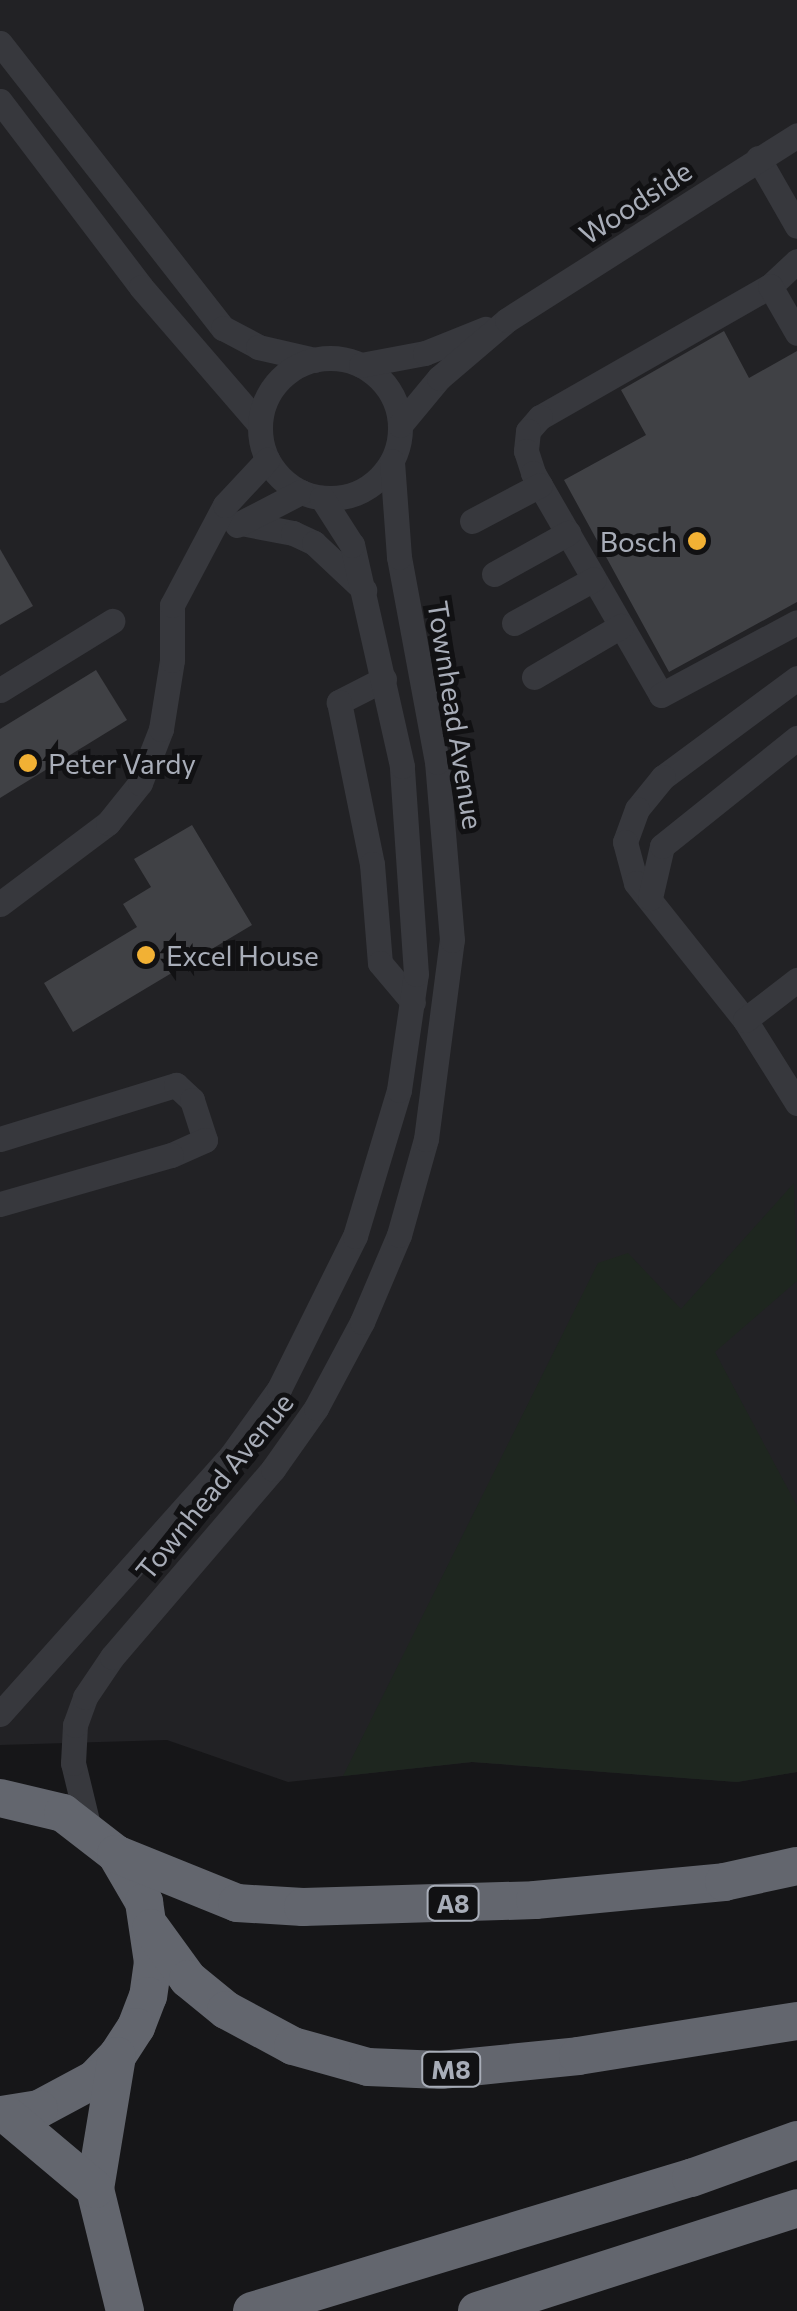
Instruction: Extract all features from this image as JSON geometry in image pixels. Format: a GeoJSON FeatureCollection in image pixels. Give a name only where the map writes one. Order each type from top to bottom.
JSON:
{"type":"FeatureCollection","features":[{"type":"Feature","properties":{"kind":"highway"},"geometry":{"type":"LineString","coordinates":[[0,1798],[34,1802],[103,1842],[138,1889],[150,1928],[153,1962],[148,1996],[136,2028],[117,2056],[68,2097],[4,2114]]}},
{"type":"Feature","properties":{"kind":"highway","name":"A8"},"geometry":{"type":"LineString","coordinates":[[103,1842],[174,1882],[237,1903],[303,1907],[535,1900],[724,1882],[797,1866]]}},
{"type":"Feature","properties":{"kind":"highway","name":"M8"},"geometry":{"type":"LineString","coordinates":[[150,1928],[188,1979],[226,2010],[293,2046],[368,2066],[440,2070],[539,2060],[797,2022]]}},
{"type":"Feature","properties":{"kind":"highway"},"geometry":{"type":"LineString","coordinates":[[117,2056],[95,2190],[126,2311]]}},
{"type":"Feature","properties":{"kind":"highway"},"geometry":{"type":"LineString","coordinates":[[4,2114],[95,2190]]}},
{"type":"Feature","properties":{"kind":"highway"},"geometry":{"type":"LineString","coordinates":[[252,2311],[691,2178],[797,2140]]}},
{"type":"Feature","properties":{"kind":"highway"},"geometry":{"type":"LineString","coordinates":[[477,2311],[797,2208]]}},
{"type":"Feature","properties":{"kind":"street"},"geometry":{"type":"LineString","coordinates":[[0,43],[223,328],[258,347],[315,360],[339,358],[361,365],[389,390],[400,425],[392,461],[363,490],[311,495],[241,522],[206,542]]}},
{"type":"Feature","properties":{"kind":"street"},"geometry":{"type":"LineString","coordinates":[[0,101],[141,287],[260,425]]}},
{"type":"Feature","properties":{"kind":"street","name":"Woodside"},"geometry":{"type":"LineString","coordinates":[[400,425],[439,378],[507,320],[797,135]]}},
{"type":"Feature","properties":{"kind":"street"},"geometry":{"type":"LineString","coordinates":[[758,158],[797,226]]}},
{"type":"Feature","properties":{"kind":"street"},"geometry":{"type":"LineString","coordinates":[[797,260],[770,286],[540,417],[528,431],[526,451],[540,485],[661,695],[797,622]]}},
{"type":"Feature","properties":{"kind":"street"},"geometry":{"type":"LineString","coordinates":[[770,286],[797,334]]}},
{"type":"Feature","properties":{"kind":"street","name":"Woodside"},"geometry":{"type":"LineString","coordinates":[[361,365],[425,353],[507,320]]}},
{"type":"Feature","properties":{"kind":"street"},"geometry":{"type":"LineString","coordinates":[[311,495],[281,479],[267,460],[260,425],[264,403],[276,383],[315,360]]}},
{"type":"Feature","properties":{"kind":"street"},"geometry":{"type":"LineString","coordinates":[[0,904],[108,823],[140,783],[161,729],[172,660],[172,605],[225,505],[267,460]]}},
{"type":"Feature","properties":{"kind":"street","name":"Townhead Avenue"},"geometry":{"type":"LineString","coordinates":[[103,1842],[73,1763],[75,1724],[85,1697],[112,1657],[273,1469],[316,1408],[362,1322],[399,1234],[426,1139],[443,1035],[451,921],[438,762],[400,557],[392,461]]}},
{"type":"Feature","properties":{"kind":"street"},"geometry":{"type":"LineString","coordinates":[[472,521],[540,485]]}},
{"type":"Feature","properties":{"kind":"street","name":"Townhead Avenue"},"geometry":{"type":"LineString","coordinates":[[0,1714],[230,1457],[280,1388],[355,1236],[399,1090],[416,974],[402,766],[352,546],[311,495]]}},
{"type":"Feature","properties":{"kind":"street"},"geometry":{"type":"LineString","coordinates":[[241,522],[292,533],[314,543],[365,591]]}},
{"type":"Feature","properties":{"kind":"street"},"geometry":{"type":"LineString","coordinates":[[494,574],[568,533]]}},
{"type":"Feature","properties":{"kind":"street"},"geometry":{"type":"LineString","coordinates":[[514,623],[594,579]]}},
{"type":"Feature","properties":{"kind":"street"},"geometry":{"type":"LineString","coordinates":[[0,690],[112,622]]}},
{"type":"Feature","properties":{"kind":"street"},"geometry":{"type":"LineString","coordinates":[[534,676],[621,626]]}},
{"type":"Feature","properties":{"kind":"street"},"geometry":{"type":"LineString","coordinates":[[797,678],[663,777],[637,808],[626,842],[626,856],[636,883],[745,1020],[797,1103]]}},
{"type":"Feature","properties":{"kind":"street"},"geometry":{"type":"LineString","coordinates":[[384,679],[339,702],[364,814],[380,963],[413,1002]]}},
{"type":"Feature","properties":{"kind":"street"},"geometry":{"type":"LineString","coordinates":[[650,898],[662,846],[797,738]]}},
{"type":"Feature","properties":{"kind":"street"},"geometry":{"type":"LineString","coordinates":[[745,1020],[797,980]]}},
{"type":"Feature","properties":{"kind":"street"},"geometry":{"type":"LineString","coordinates":[[0,1139],[176,1085],[192,1100],[205,1140],[170,1155],[0,1204]]}},
{"type":"Feature","properties":{"kind":"shaded area"},"geometry":{"type":"Polygon","coordinates":[[[0,0],[797,0],[797,1772],[737,1782],[472,1762],[288,1782],[167,1740],[0,1745],[0,0]]]}},
{"type":"Feature","properties":{"kind":"shaded area"},"geometry":{"type":"Polygon","coordinates":[[[794,1183],[797,1281],[715,1352],[797,1506],[797,1772],[737,1782],[472,1762],[343,1776],[598,1263],[628,1253],[681,1309],[794,1183]]]}},
{"type":"Feature","properties":{"kind":"building","name":"Bosch"},"geometry":{"type":"Polygon","coordinates":[[[724,331],[749,378],[797,351],[797,602],[669,672],[564,480],[646,435],[621,390],[724,331]]]}},
{"type":"Feature","properties":{"kind":"building"},"geometry":{"type":"Polygon","coordinates":[[[0,549],[33,606],[0,625],[0,549]]]}},
{"type":"Feature","properties":{"kind":"building","name":"Peter Vardy"},"geometry":{"type":"Polygon","coordinates":[[[96,670],[127,720],[0,798],[0,729],[96,670]]]}},
{"type":"Feature","properties":{"kind":"building","name":"Excel House"},"geometry":{"type":"Polygon","coordinates":[[[192,825],[252,925],[73,1032],[44,983],[137,927],[123,904],[151,887],[134,859],[192,825]]]}},
{"type":"Feature","properties":{"kind":"place","name":"Bosch"},"geometry":{"type":"Point","coordinates":[697,541]}},
{"type":"Feature","properties":{"kind":"place","name":"Peter Vardy"},"geometry":{"type":"Point","coordinates":[28,763]}},
{"type":"Feature","properties":{"kind":"place","name":"Excel House"},"geometry":{"type":"Point","coordinates":[146,955]}}]}
